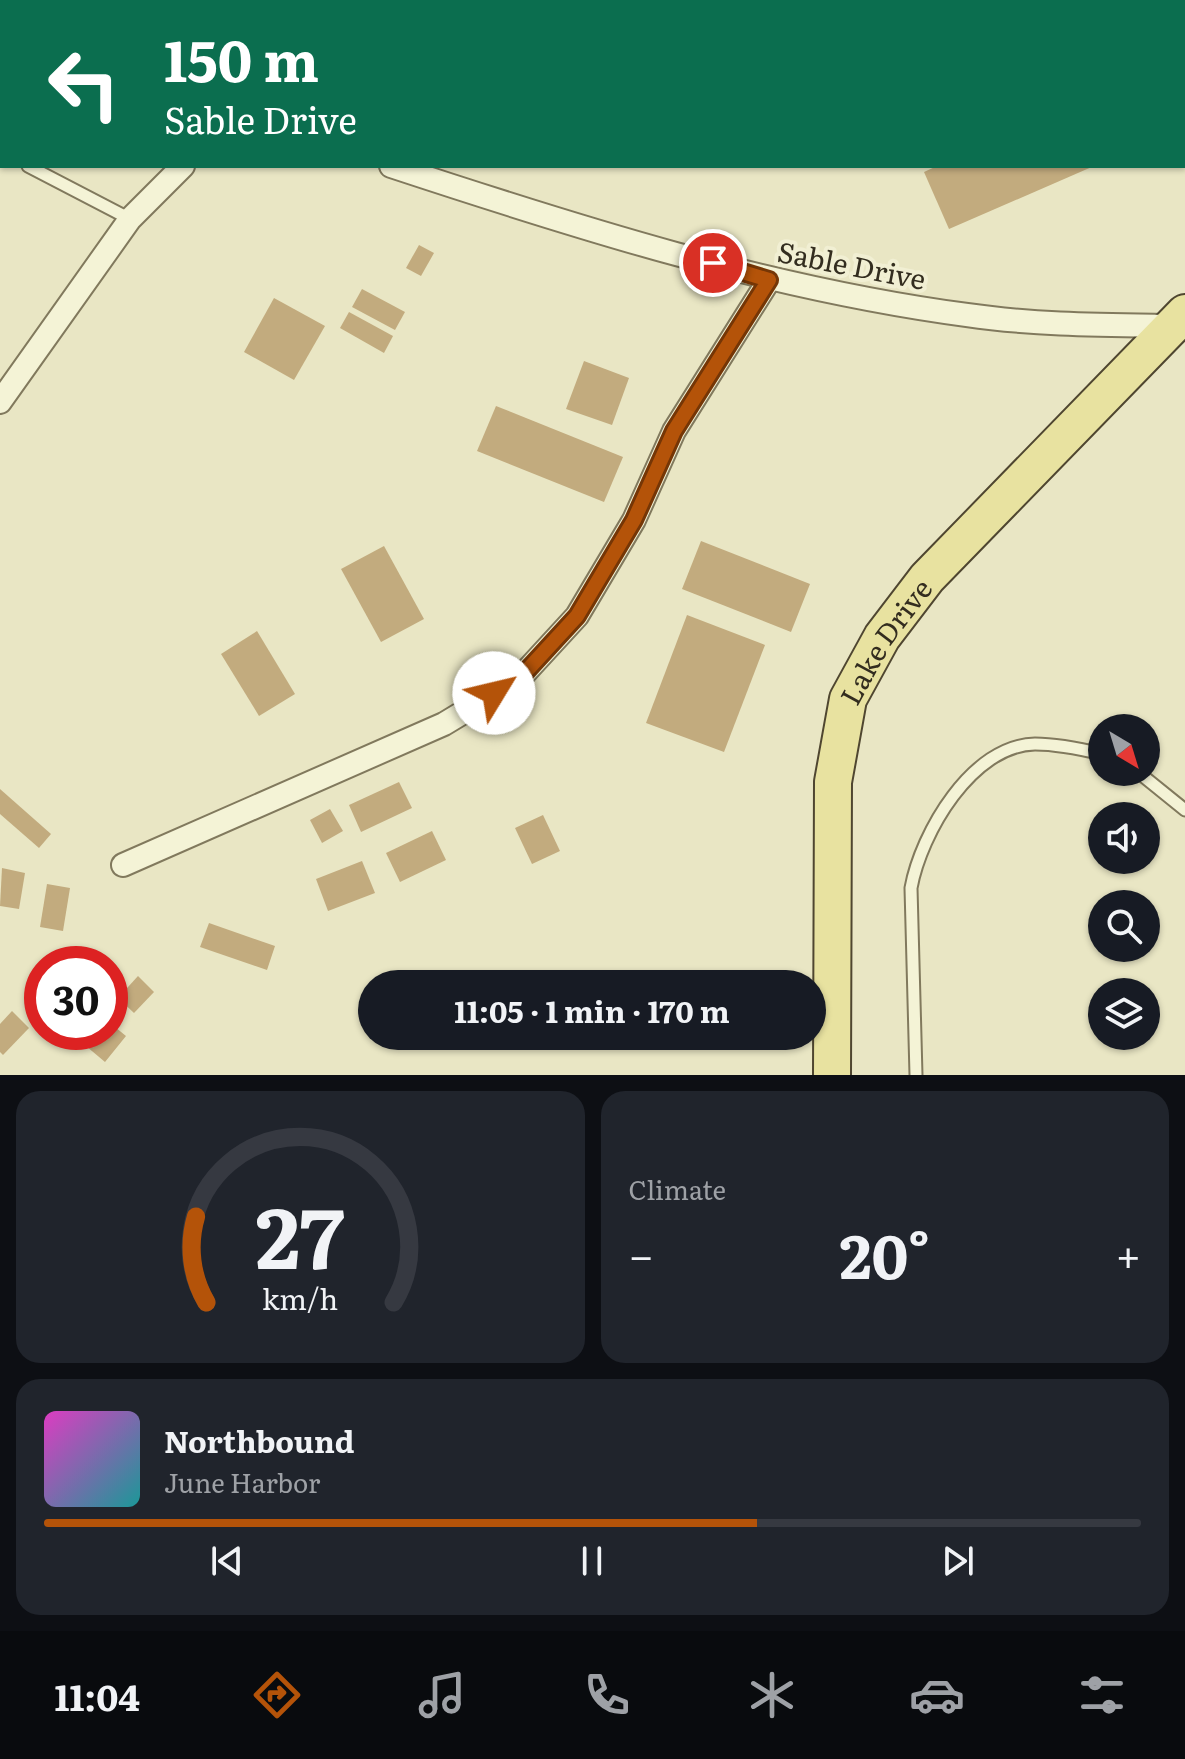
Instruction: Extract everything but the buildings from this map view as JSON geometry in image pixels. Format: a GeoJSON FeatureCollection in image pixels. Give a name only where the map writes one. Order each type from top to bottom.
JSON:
{"type":"FeatureCollection","features":[{"type":"Feature","properties":{"kind":"main road","name":"Lake Drive"},"geometry":{"type":"LineString","coordinates":[[832,1075],[833,782],[848,699],[882,637],[927,578],[1179,320]]}},
{"type":"Feature","properties":{"kind":"street"},"geometry":{"type":"LineString","coordinates":[[0,402],[130,219],[181,168]]}},
{"type":"Feature","properties":{"kind":"street","name":"Sable Drive"},"geometry":{"type":"LineString","coordinates":[[398,168],[769,280],[969,316],[1065,324],[1179,320]]}},
{"type":"Feature","properties":{"kind":"street"},"geometry":{"type":"LineString","coordinates":[[123,865],[444,724],[520,678],[577,616],[634,520],[674,431],[769,280]]}},
{"type":"Feature","properties":{"kind":"lane"},"geometry":{"type":"LineString","coordinates":[[32,168],[130,219]]}},
{"type":"Feature","properties":{"kind":"lane"},"geometry":{"type":"LineString","coordinates":[[916,1075],[911,888],[916,862],[936,820],[976,771],[1000,753],[1033,744],[1088,752]]}},
{"type":"Feature","properties":{"kind":"lane"},"geometry":{"type":"LineString","coordinates":[[1155,786],[1185,810]]}},
{"type":"Feature","properties":{"kind":"route"},"geometry":{"type":"LineString","coordinates":[[494,693],[520,678],[577,616],[634,520],[674,431],[722,350],[769,280],[713,263]]}}]}
